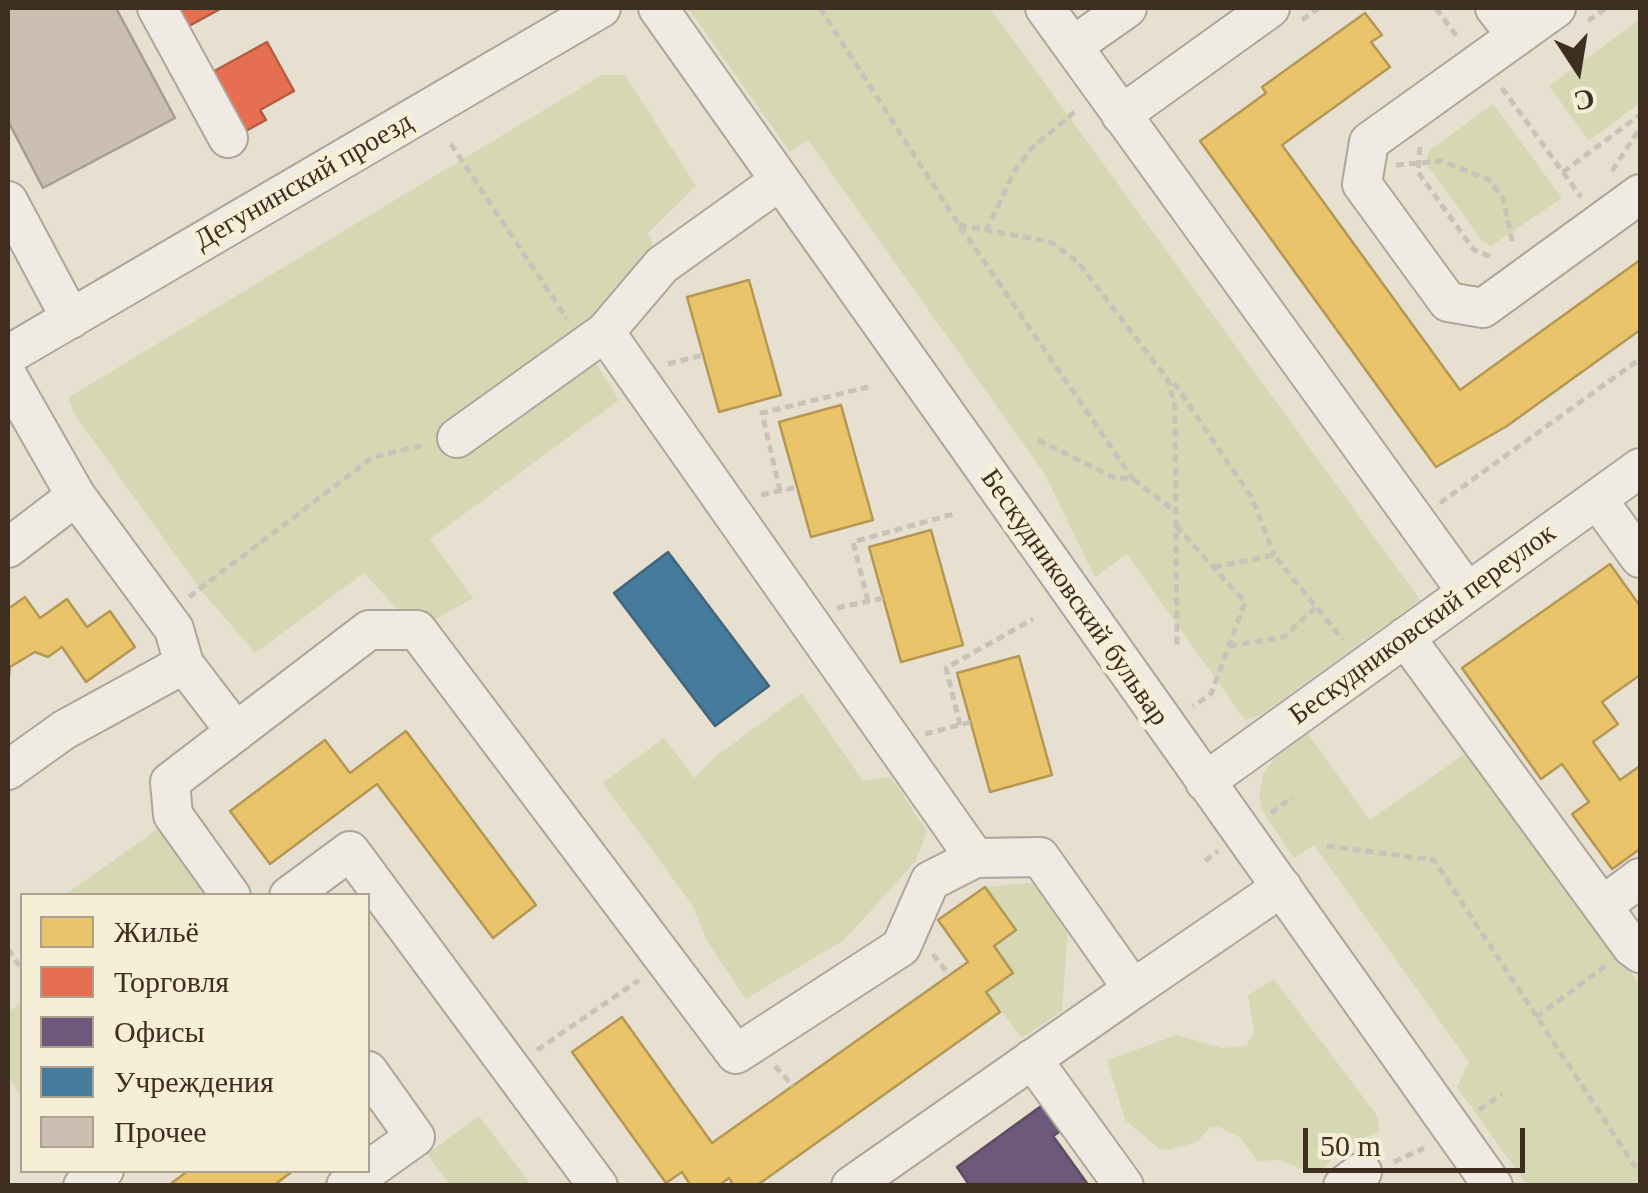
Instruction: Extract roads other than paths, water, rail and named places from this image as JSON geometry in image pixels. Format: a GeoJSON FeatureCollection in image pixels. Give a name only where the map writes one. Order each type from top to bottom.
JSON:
{"type":"FeatureCollection","features":[{"type":"Feature","properties":{"kind":"street"},"geometry":{"type":"LineString","coordinates":[[157,8],[228,138]]}},
{"type":"Feature","properties":{"kind":"street","name":"Дегунинский проезд"},"geometry":{"type":"LineString","coordinates":[[8,356],[601,8]]}},
{"type":"Feature","properties":{"kind":"street","name":"Бескудниковский бульвар"},"geometry":{"type":"LineString","coordinates":[[658,8],[1493,1186]]}},
{"type":"Feature","properties":{"kind":"street"},"geometry":{"type":"LineString","coordinates":[[1045,8],[1467,592]]}},
{"type":"Feature","properties":{"kind":"street"},"geometry":{"type":"LineString","coordinates":[[1073,46],[1127,8]]}},
{"type":"Feature","properties":{"kind":"street"},"geometry":{"type":"LineString","coordinates":[[1566,18],[1506,22],[1369,142],[1362,184],[1448,302],[1482,308],[1516,268],[1600,223],[1623,190]]}},
{"type":"Feature","properties":{"kind":"street"},"geometry":{"type":"LineString","coordinates":[[1111,102],[1279,19]]}},
{"type":"Feature","properties":{"kind":"street"},"geometry":{"type":"LineString","coordinates":[[456,438],[596,340],[662,265],[778,182]]}},
{"type":"Feature","properties":{"kind":"street"},"geometry":{"type":"LineString","coordinates":[[8,201],[71,318]]}},
{"type":"Feature","properties":{"kind":"street"},"geometry":{"type":"LineString","coordinates":[[596,340],[804,615],[974,858]]}},
{"type":"Feature","properties":{"kind":"street"},"geometry":{"type":"LineString","coordinates":[[8,377],[76,496],[164,614],[174,629],[184,664],[236,732]]}},
{"type":"Feature","properties":{"kind":"street","name":"Бескудниковский переулок"},"geometry":{"type":"LineString","coordinates":[[1205,782],[1640,468]]}},
{"type":"Feature","properties":{"kind":"street"},"geometry":{"type":"LineString","coordinates":[[8,548],[76,496]]}},
{"type":"Feature","properties":{"kind":"street"},"geometry":{"type":"LineString","coordinates":[[1597,498],[1640,558]]}},
{"type":"Feature","properties":{"kind":"street"},"geometry":{"type":"LineString","coordinates":[[229,893],[172,815],[170,782],[369,630],[417,630],[736,1054],[900,947],[930,881],[974,858],[1040,857],[1133,989]]}},
{"type":"Feature","properties":{"kind":"street"},"geometry":{"type":"LineString","coordinates":[[1405,637],[1636,950]]}},
{"type":"Feature","properties":{"kind":"street"},"geometry":{"type":"LineString","coordinates":[[8,770],[64,730],[184,664]]}},
{"type":"Feature","properties":{"kind":"street"},"geometry":{"type":"LineString","coordinates":[[293,893],[350,851],[598,1186]]}},
{"type":"Feature","properties":{"kind":"street"},"geometry":{"type":"LineString","coordinates":[[1602,906],[1640,878]]}},
{"type":"Feature","properties":{"kind":"street"},"geometry":{"type":"LineString","coordinates":[[851,1186],[1282,888]]}},
{"type":"Feature","properties":{"kind":"street"},"geometry":{"type":"LineString","coordinates":[[1032,1059],[1124,1186]]}},
{"type":"Feature","properties":{"kind":"street"},"geometry":{"type":"LineString","coordinates":[[370,1074],[414,1137],[370,1169]]}}]}
